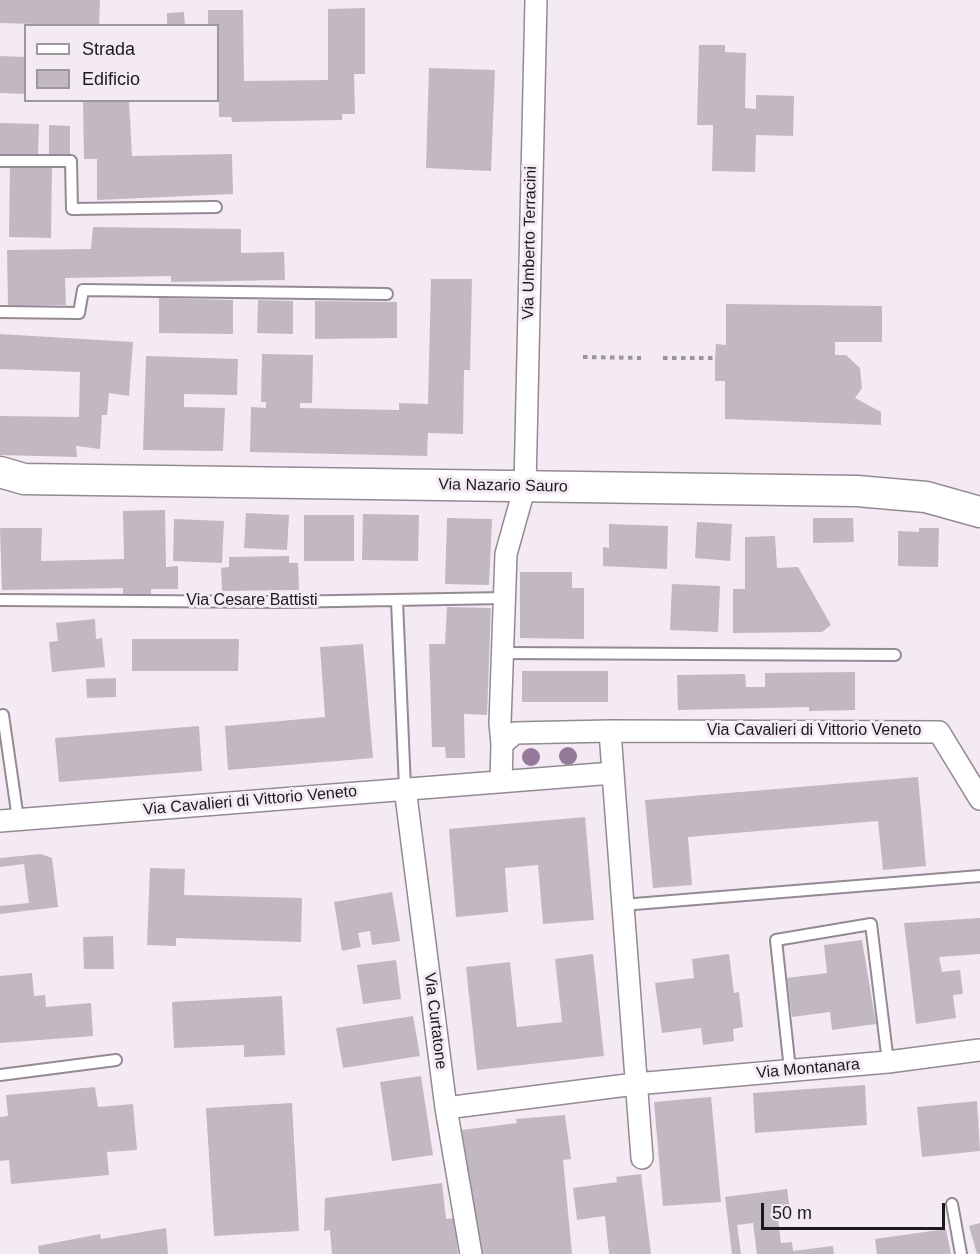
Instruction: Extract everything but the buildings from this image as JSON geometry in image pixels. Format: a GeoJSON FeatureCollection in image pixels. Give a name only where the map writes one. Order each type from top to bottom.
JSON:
{"type":"FeatureCollection","features":[{"type":"Feature","properties":{"kind":"main road","name":"Via Nazario Sauro"},"geometry":{"type":"LineString","coordinates":[[8,481],[857,491],[926,497],[980,512]]}},
{"type":"Feature","properties":{"kind":"street","name":"Via Umberto Terracini"},"geometry":{"type":"LineString","coordinates":[[525,486],[536,0]]}},
{"type":"Feature","properties":{"kind":"street"},"geometry":{"type":"LineString","coordinates":[[501,782],[500,723],[506,554],[525,486]]}},
{"type":"Feature","properties":{"kind":"street"},"geometry":{"type":"LineString","coordinates":[[610,731],[642,1158]]}},
{"type":"Feature","properties":{"kind":"street","name":"Via Cavalieri di Vittorio Veneto"},"geometry":{"type":"LineString","coordinates":[[502,744],[508,737],[522,732],[939,732],[980,799]]}},
{"type":"Feature","properties":{"kind":"street","name":"Via Cavalieri di Vittorio Veneto"},"geometry":{"type":"LineString","coordinates":[[9,820],[613,773]]}},
{"type":"Feature","properties":{"kind":"street","name":"Via Curtatone"},"geometry":{"type":"LineString","coordinates":[[405,788],[446,1108],[471,1254]]}},
{"type":"Feature","properties":{"kind":"street","name":"Via Montanara"},"geometry":{"type":"LineString","coordinates":[[446,1108],[635,1084],[888,1062],[980,1050]]}},
{"type":"Feature","properties":{"kind":"lane"},"geometry":{"type":"LineString","coordinates":[[0,161],[71,161],[72,209],[216,207]]}},
{"type":"Feature","properties":{"kind":"lane"},"geometry":{"type":"LineString","coordinates":[[0,312],[79,313],[83,290],[387,294]]}},
{"type":"Feature","properties":{"kind":"lane","name":"Via Cesare Battisti"},"geometry":{"type":"LineString","coordinates":[[0,600],[397,601],[504,598]]}},
{"type":"Feature","properties":{"kind":"lane"},"geometry":{"type":"LineString","coordinates":[[397,601],[405,788]]}},
{"type":"Feature","properties":{"kind":"lane"},"geometry":{"type":"LineString","coordinates":[[503,653],[895,655]]}},
{"type":"Feature","properties":{"kind":"lane"},"geometry":{"type":"LineString","coordinates":[[3,715],[9,820]]}},
{"type":"Feature","properties":{"kind":"lane"},"geometry":{"type":"LineString","coordinates":[[622,905],[980,876]]}},
{"type":"Feature","properties":{"kind":"lane"},"geometry":{"type":"LineString","coordinates":[[790,1070],[776,940],[871,924],[888,1062]]}},
{"type":"Feature","properties":{"kind":"lane"},"geometry":{"type":"LineString","coordinates":[[0,1075],[116,1060]]}},
{"type":"Feature","properties":{"kind":"lane"},"geometry":{"type":"LineString","coordinates":[[952,1204],[961,1254]]}},
{"type":"Feature","properties":{"kind":"path"},"geometry":{"type":"LineString","coordinates":[[583,357],[641,358]]}},
{"type":"Feature","properties":{"kind":"path"},"geometry":{"type":"LineString","coordinates":[[663,358],[715,358]]}}]}
